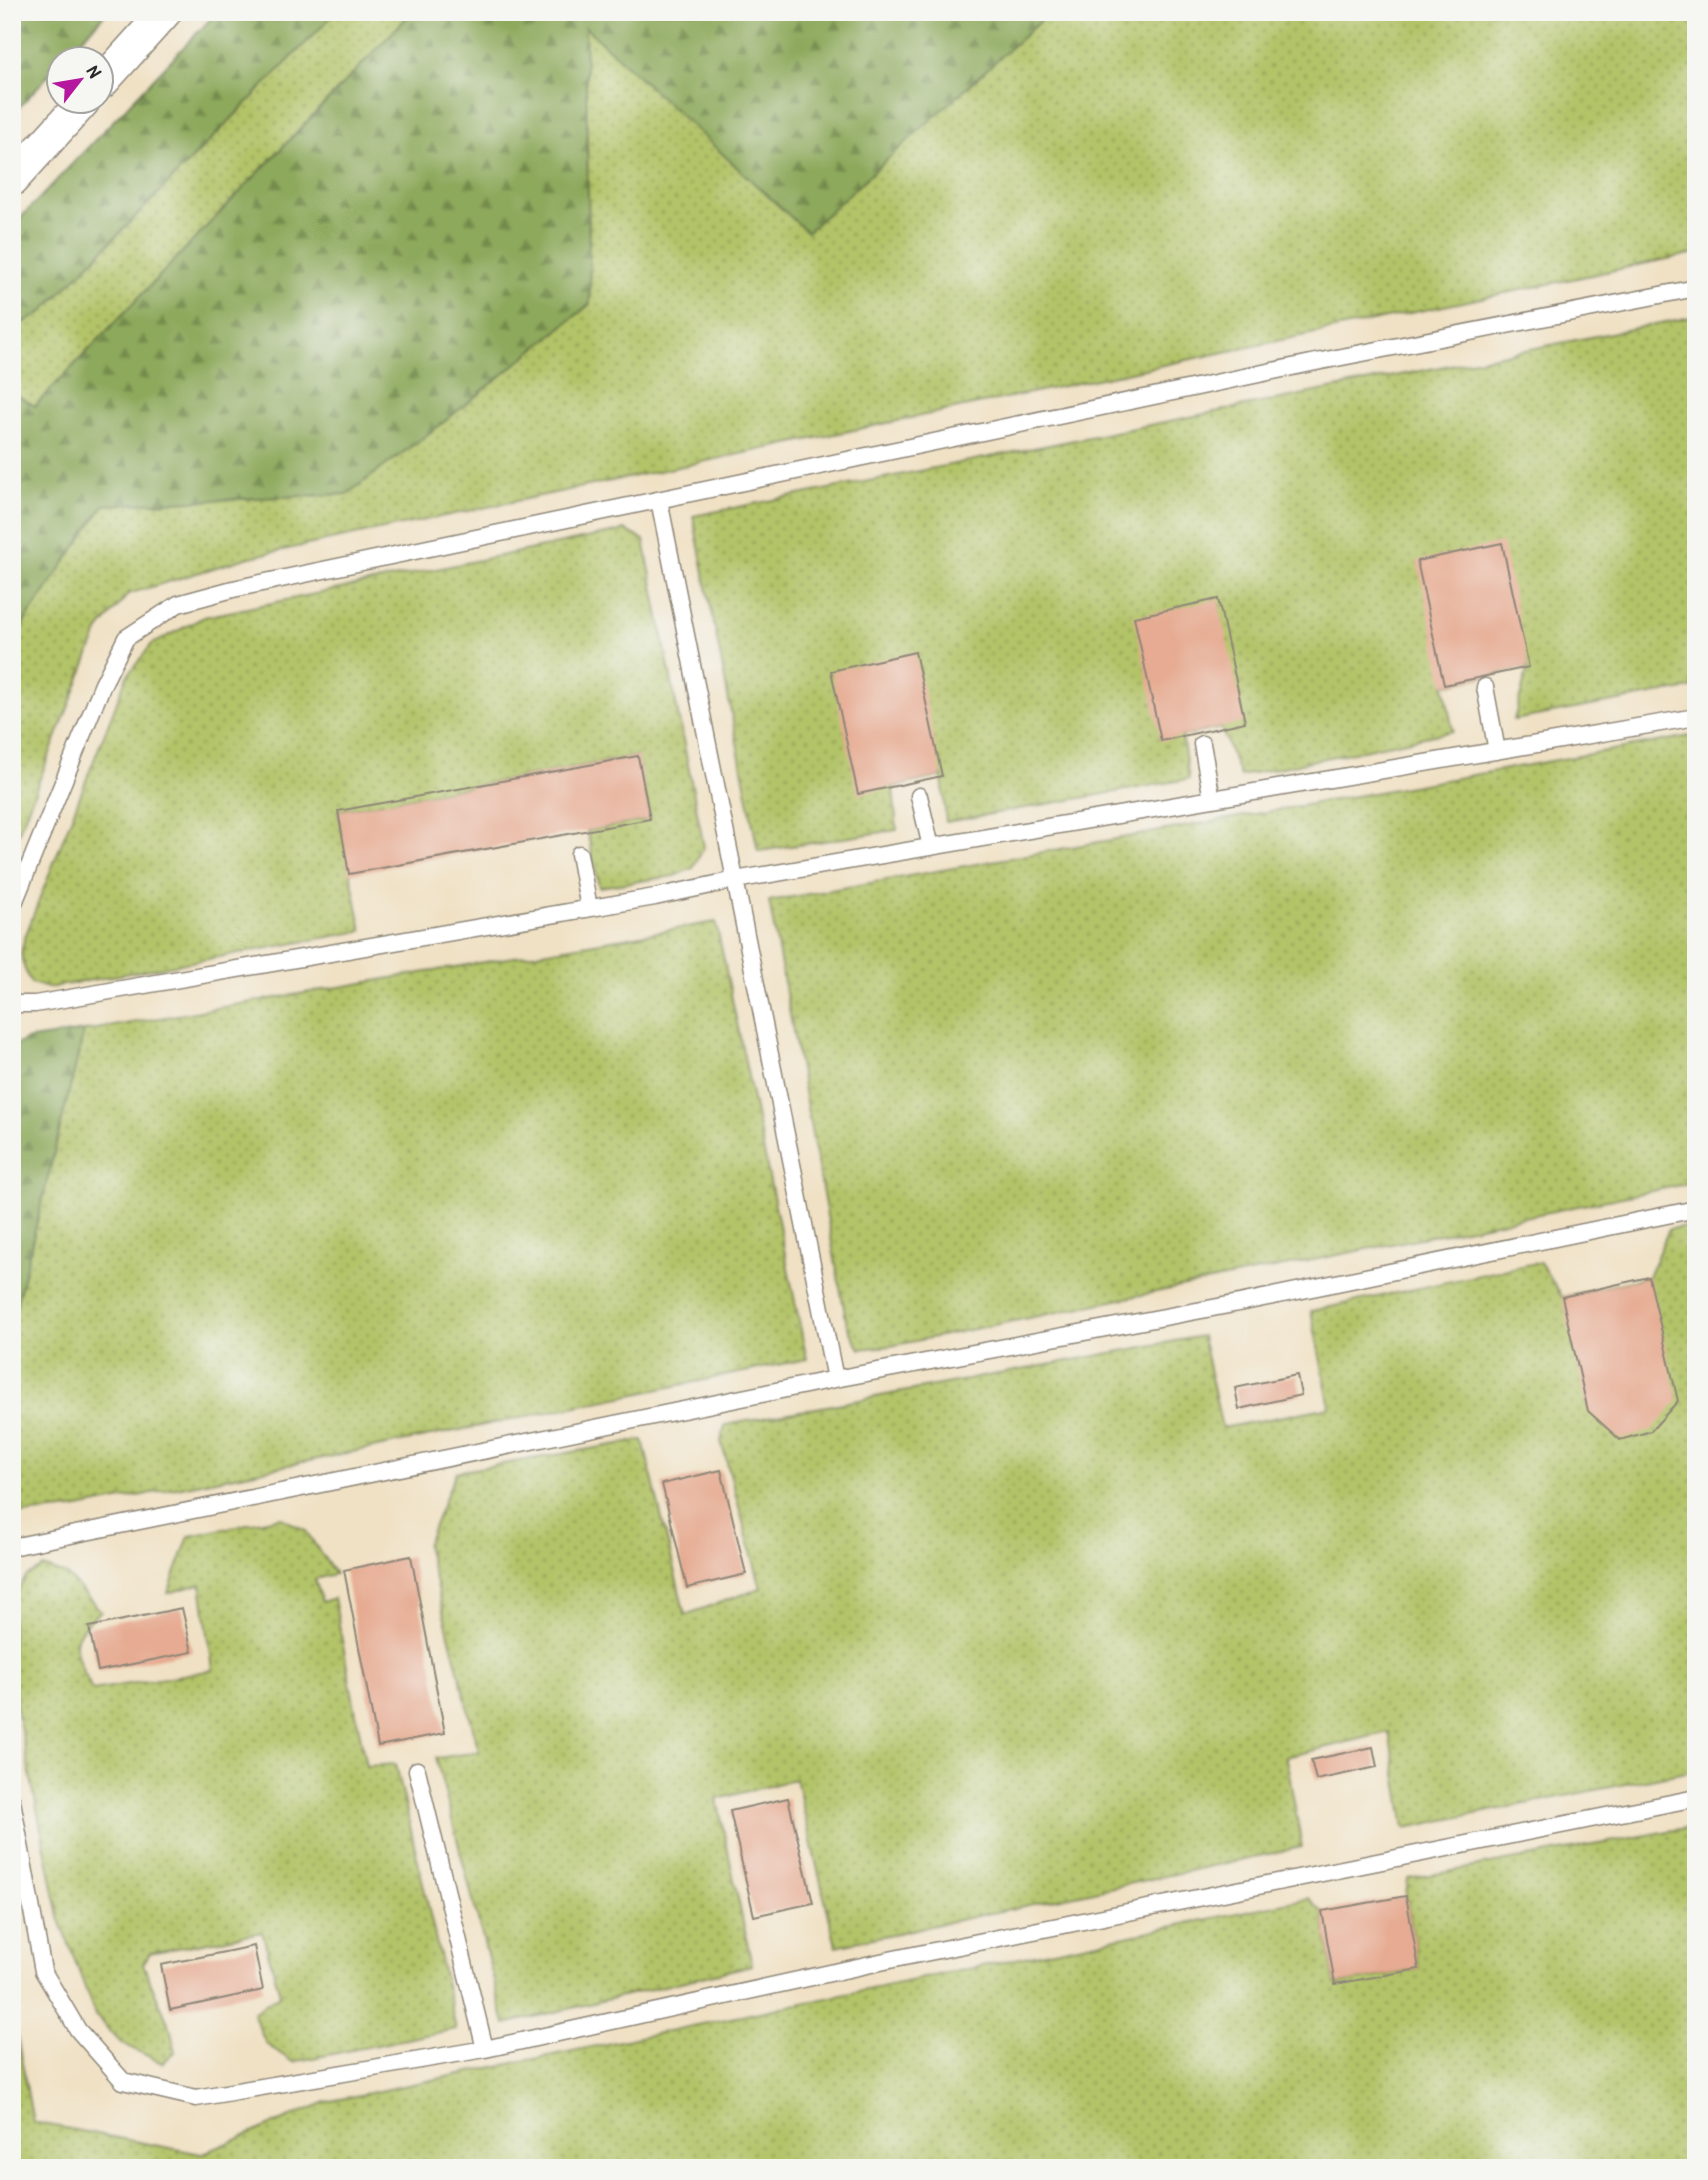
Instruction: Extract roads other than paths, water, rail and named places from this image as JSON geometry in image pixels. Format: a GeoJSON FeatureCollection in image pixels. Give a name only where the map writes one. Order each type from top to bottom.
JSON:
{"type":"FeatureCollection","features":[{"type":"Feature","properties":{"kind":"street"},"geometry":{"type":"LineString","coordinates":[[116,66],[165,12]]}},
{"type":"Feature","properties":{"kind":"street"},"geometry":{"type":"LineString","coordinates":[[12,180],[70,116]]}},
{"type":"Feature","properties":{"kind":"lane"},"geometry":{"type":"LineString","coordinates":[[12,908],[103,684],[126,638],[178,604],[233,589],[1330,359],[1696,288]]}},
{"type":"Feature","properties":{"kind":"lane"},"geometry":{"type":"LineString","coordinates":[[659,500],[835,1379]]}},
{"type":"Feature","properties":{"kind":"lane"},"geometry":{"type":"LineString","coordinates":[[1485,687],[1497,751]]}},
{"type":"Feature","properties":{"kind":"lane"},"geometry":{"type":"LineString","coordinates":[[12,1004],[35,1004],[589,908],[735,880],[1696,717]]}},
{"type":"Feature","properties":{"kind":"lane"},"geometry":{"type":"LineString","coordinates":[[1202,744],[1212,799]]}},
{"type":"Feature","properties":{"kind":"lane"},"geometry":{"type":"LineString","coordinates":[[919,796],[932,847]]}},
{"type":"Feature","properties":{"kind":"lane"},"geometry":{"type":"LineString","coordinates":[[579,855],[589,908]]}},
{"type":"Feature","properties":{"kind":"lane"},"geometry":{"type":"LineString","coordinates":[[12,1547],[835,1379],[1239,1303],[1696,1209]]}},
{"type":"Feature","properties":{"kind":"lane"},"geometry":{"type":"LineString","coordinates":[[417,1770],[485,2049]]}},
{"type":"Feature","properties":{"kind":"lane"},"geometry":{"type":"LineString","coordinates":[[12,1801],[43,1971],[78,2030],[123,2081],[196,2098],[485,2049],[894,1959],[1696,1798]]}}]}
